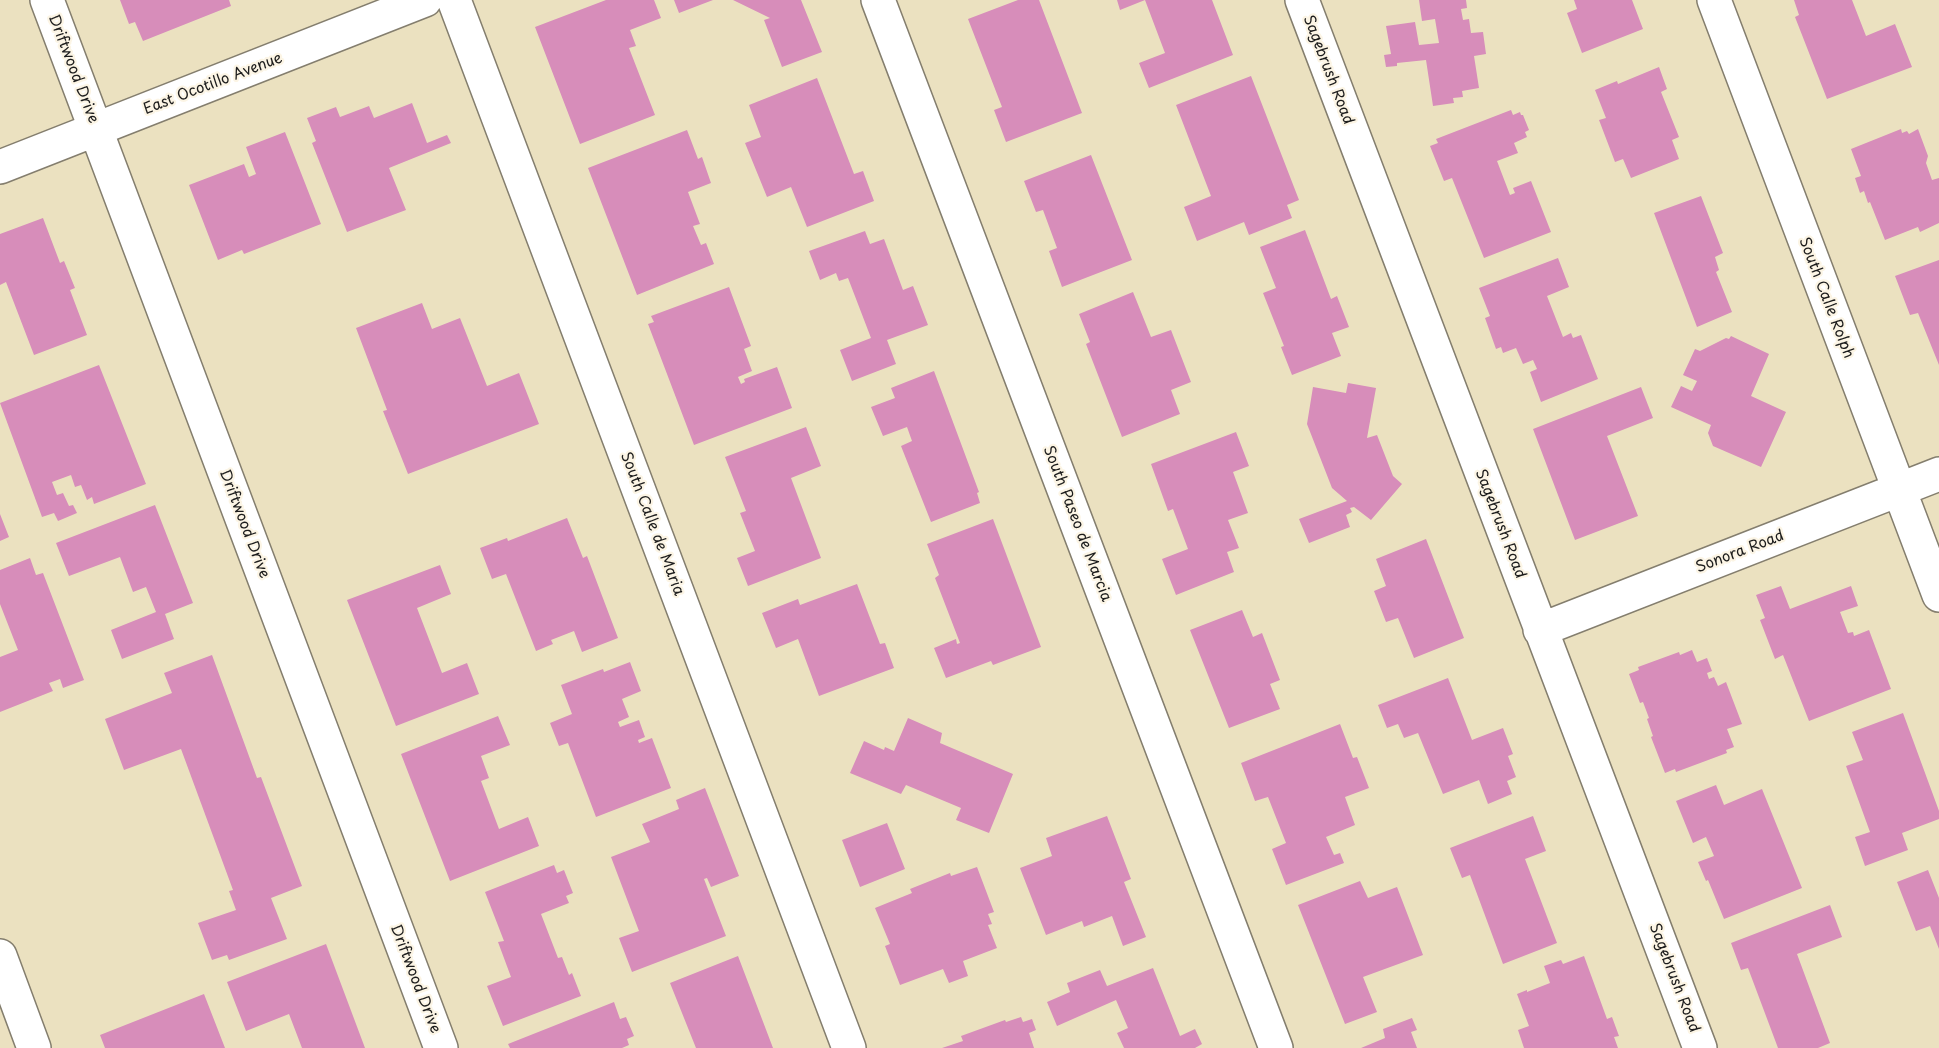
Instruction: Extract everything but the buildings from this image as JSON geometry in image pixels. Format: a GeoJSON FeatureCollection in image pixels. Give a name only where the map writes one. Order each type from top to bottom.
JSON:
{"type":"FeatureCollection","features":[{"type":"Feature","properties":{"kind":"street","name":"Driftwood Drive"},"geometry":{"type":"LineString","coordinates":[[47,0],[441,1048]]}},
{"type":"Feature","properties":{"kind":"street","name":"East Ocotillo Avenue"},"geometry":{"type":"LineString","coordinates":[[0,167],[425,0]]}},
{"type":"Feature","properties":{"kind":"street","name":"South Calle de Maria"},"geometry":{"type":"LineString","coordinates":[[454,0],[849,1048]]}},
{"type":"Feature","properties":{"kind":"street","name":"South Paseo de Marcia"},"geometry":{"type":"LineString","coordinates":[[878,0],[1276,1048]]}},
{"type":"Feature","properties":{"kind":"street","name":"Sagebrush Road"},"geometry":{"type":"LineString","coordinates":[[1302,0],[1700,1048]]}},
{"type":"Feature","properties":{"kind":"street","name":"South Calle Rolph"},"geometry":{"type":"LineString","coordinates":[[1714,0],[1939,595]]}},
{"type":"Feature","properties":{"kind":"street","name":"Sonora Road"},"geometry":{"type":"LineString","coordinates":[[1540,630],[1939,474]]}},
{"type":"Feature","properties":{"kind":"street"},"geometry":{"type":"LineString","coordinates":[[0,957],[34,1048]]}}]}
